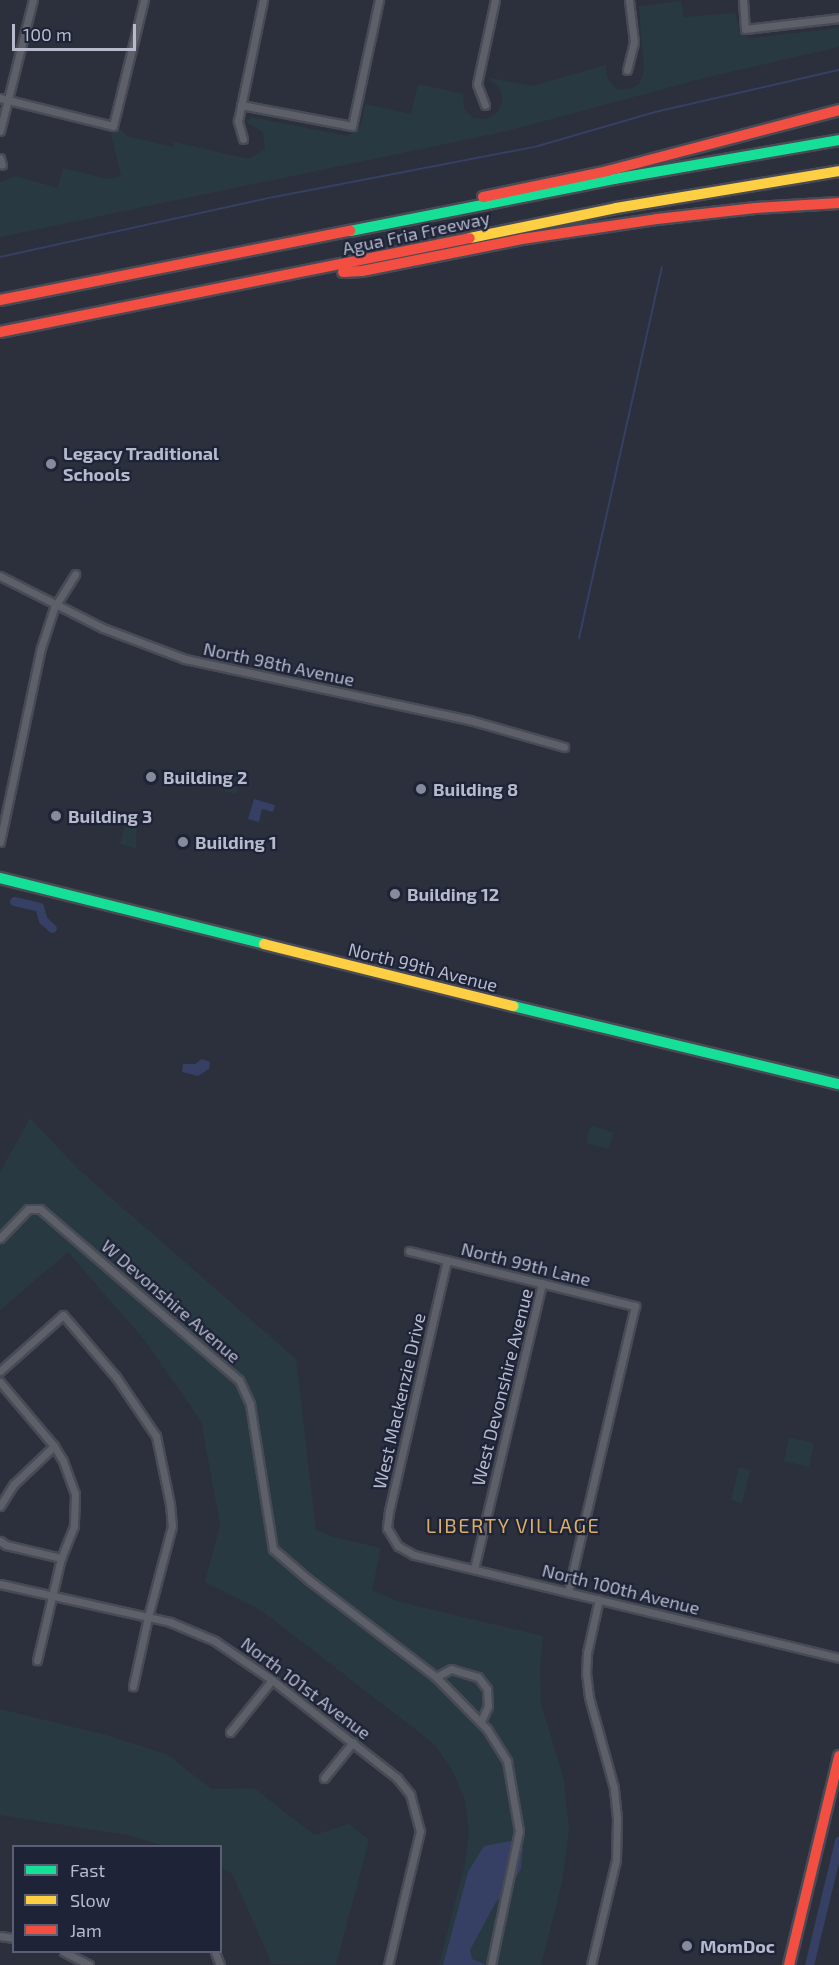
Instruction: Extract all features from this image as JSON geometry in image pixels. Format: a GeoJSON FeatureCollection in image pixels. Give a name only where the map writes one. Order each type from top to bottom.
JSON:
{"type":"FeatureCollection","features":[{"type":"Feature","properties":{"kind":"main road"},"geometry":{"type":"LineString","coordinates":[[305,240],[357,223],[607,171],[839,110]]}},
{"type":"Feature","properties":{"kind":"main road","name":"Agua Fria Freeway"},"geometry":{"type":"LineString","coordinates":[[0,300],[614,179],[839,140]]}},
{"type":"Feature","properties":{"kind":"main road","name":"Agua Fria Freeway"},"geometry":{"type":"LineString","coordinates":[[0,332],[305,273],[616,208],[839,171]]}},
{"type":"Feature","properties":{"kind":"main road"},"geometry":{"type":"LineString","coordinates":[[305,273],[362,272],[522,239],[657,219],[766,207],[839,203]]}},
{"type":"Feature","properties":{"kind":"main road","name":"North 99th Avenue"},"geometry":{"type":"LineString","coordinates":[[0,878],[463,994],[839,1084]]}},
{"type":"Feature","properties":{"kind":"main road"},"geometry":{"type":"LineString","coordinates":[[789,1965],[839,1756]]}},
{"type":"Feature","properties":{"kind":"street"},"geometry":{"type":"LineString","coordinates":[[0,131],[33,0]]}},
{"type":"Feature","properties":{"kind":"street"},"geometry":{"type":"LineString","coordinates":[[0,98],[113,126],[144,0]]}},
{"type":"Feature","properties":{"kind":"street"},"geometry":{"type":"LineString","coordinates":[[243,139],[237,121],[263,0]]}},
{"type":"Feature","properties":{"kind":"street"},"geometry":{"type":"LineString","coordinates":[[241,105],[352,126],[379,0]]}},
{"type":"Feature","properties":{"kind":"street"},"geometry":{"type":"LineString","coordinates":[[485,105],[477,84],[495,0]]}},
{"type":"Feature","properties":{"kind":"street"},"geometry":{"type":"LineString","coordinates":[[627,70],[634,42],[629,0]]}},
{"type":"Feature","properties":{"kind":"street"},"geometry":{"type":"LineString","coordinates":[[743,0],[745,29],[839,18]]}},
{"type":"Feature","properties":{"kind":"street"},"geometry":{"type":"LineString","coordinates":[[0,842],[41,648],[56,604],[75,574]]}},
{"type":"Feature","properties":{"kind":"street","name":"North 98th Avenue"},"geometry":{"type":"LineString","coordinates":[[0,576],[103,628],[185,659],[470,720],[564,747]]}},
{"type":"Feature","properties":{"kind":"street","name":"W Devonshire Avenue"},"geometry":{"type":"LineString","coordinates":[[0,1238],[28,1209],[40,1209],[239,1380],[250,1404],[273,1549],[309,1580],[436,1677],[481,1720],[507,1761],[519,1831],[491,1965]]}},
{"type":"Feature","properties":{"kind":"street","name":"North 99th Lane"},"geometry":{"type":"LineString","coordinates":[[409,1251],[635,1306],[568,1593]]}},
{"type":"Feature","properties":{"kind":"street","name":"West Mackenzie Drive"},"geometry":{"type":"LineString","coordinates":[[398,1546],[387,1528],[389,1511],[447,1260]]}},
{"type":"Feature","properties":{"kind":"street","name":"West Devonshire Avenue"},"geometry":{"type":"LineString","coordinates":[[474,1569],[542,1283]]}},
{"type":"Feature","properties":{"kind":"street"},"geometry":{"type":"LineString","coordinates":[[0,1371],[63,1315],[116,1377],[156,1436],[172,1527],[147,1617],[133,1686]]}},
{"type":"Feature","properties":{"kind":"street"},"geometry":{"type":"LineString","coordinates":[[0,1382],[54,1446],[63,1461],[75,1494],[74,1527],[61,1558],[37,1660]]}},
{"type":"Feature","properties":{"kind":"street"},"geometry":{"type":"LineString","coordinates":[[0,1506],[14,1484],[54,1446]]}},
{"type":"Feature","properties":{"kind":"street"},"geometry":{"type":"LineString","coordinates":[[0,1542],[61,1558]]}},
{"type":"Feature","properties":{"kind":"street","name":"North 100th Avenue"},"geometry":{"type":"LineString","coordinates":[[398,1546],[414,1555],[839,1658]]}},
{"type":"Feature","properties":{"kind":"street","name":"North 101st Avenue"},"geometry":{"type":"LineString","coordinates":[[0,1584],[170,1622],[215,1641],[272,1680],[397,1778],[410,1794],[420,1831],[418,1849],[388,1965]]}},
{"type":"Feature","properties":{"kind":"street"},"geometry":{"type":"LineString","coordinates":[[591,1965],[616,1860],[617,1818],[614,1788],[589,1697],[586,1673],[587,1653],[599,1599]]}},
{"type":"Feature","properties":{"kind":"street"},"geometry":{"type":"LineString","coordinates":[[436,1677],[451,1669],[478,1677],[487,1689],[488,1706],[481,1720]]}},
{"type":"Feature","properties":{"kind":"street"},"geometry":{"type":"LineString","coordinates":[[230,1732],[272,1680]]}},
{"type":"Feature","properties":{"kind":"street"},"geometry":{"type":"LineString","coordinates":[[324,1778],[353,1742]]}},
{"type":"Feature","properties":{"kind":"street"},"geometry":{"type":"LineString","coordinates":[[66,1953],[89,1965]]}},
{"type":"Feature","properties":{"kind":"shaded area"},"geometry":{"type":"Polygon","coordinates":[[[681,1],[684,17],[735,13],[740,32],[751,38],[839,28],[839,47],[704,78],[507,131],[0,237],[0,182],[16,176],[58,188],[63,168],[107,179],[121,176],[111,134],[120,128],[127,136],[173,147],[174,142],[249,159],[265,149],[263,132],[246,122],[252,117],[347,136],[357,131],[361,124],[365,104],[411,114],[418,84],[463,94],[464,108],[469,114],[474,118],[486,119],[497,113],[503,100],[499,87],[487,77],[531,86],[606,65],[606,74],[613,86],[619,90],[632,88],[640,83],[644,71],[639,6],[681,1]]]}},
{"type":"Feature","properties":{"kind":"shaded area"},"geometry":{"type":"Polygon","coordinates":[[[229,770],[242,773],[236,794],[224,791],[229,770]]]}},
{"type":"Feature","properties":{"kind":"shaded area"},"geometry":{"type":"Polygon","coordinates":[[[127,817],[137,820],[136,848],[120,844],[127,817]]]}},
{"type":"Feature","properties":{"kind":"shaded area"},"geometry":{"type":"Polygon","coordinates":[[[30,1118],[78,1169],[296,1359],[316,1530],[333,1537],[381,1548],[372,1590],[396,1601],[543,1636],[540,1668],[541,1704],[564,1780],[569,1831],[562,1882],[541,1965],[439,1965],[465,1863],[469,1833],[465,1800],[452,1770],[434,1744],[261,1610],[205,1582],[220,1525],[201,1421],[146,1342],[68,1252],[0,1310],[0,1172],[30,1118]]]}},
{"type":"Feature","properties":{"kind":"shaded area"},"geometry":{"type":"Polygon","coordinates":[[[595,1126],[613,1133],[609,1149],[586,1143],[590,1127],[595,1126]]]}},
{"type":"Feature","properties":{"kind":"shaded area"},"geometry":{"type":"Polygon","coordinates":[[[789,1437],[814,1443],[809,1467],[784,1461],[789,1437]]]}},
{"type":"Feature","properties":{"kind":"shaded area"},"geometry":{"type":"Polygon","coordinates":[[[739,1467],[750,1470],[742,1503],[731,1500],[739,1467]]]}},
{"type":"Feature","properties":{"kind":"shaded area"},"geometry":{"type":"Polygon","coordinates":[[[0,1709],[106,1735],[166,1754],[212,1789],[254,1788],[314,1835],[349,1824],[369,1840],[336,1965],[272,1964],[232,1874],[222,1868],[222,1845],[162,1845],[127,1835],[0,1815],[0,1709]]]}},
{"type":"Feature","properties":{"kind":"water"},"geometry":{"type":"Polygon","coordinates":[[[254,799],[275,805],[273,812],[262,809],[259,822],[248,819],[254,799]]]}},
{"type":"Feature","properties":{"kind":"water"},"geometry":{"type":"Polygon","coordinates":[[[202,1059],[210,1062],[209,1069],[198,1076],[182,1072],[183,1064],[195,1064],[202,1059]]]}},
{"type":"Feature","properties":{"kind":"water"},"geometry":{"type":"Polygon","coordinates":[[[510,1841],[519,1843],[523,1848],[521,1869],[507,1891],[496,1902],[470,1950],[472,1959],[487,1965],[443,1965],[468,1872],[484,1846],[510,1841]]]}},
{"type":"Feature","properties":{"kind":"waterway"},"geometry":{"type":"LineString","coordinates":[[0,257],[274,197],[538,146],[655,112],[839,70]]}},
{"type":"Feature","properties":{"kind":"waterway"},"geometry":{"type":"LineString","coordinates":[[579,638],[662,267]]}},
{"type":"Feature","properties":{"kind":"waterway"},"geometry":{"type":"LineString","coordinates":[[14,901],[39,907],[43,920],[52,928]]}},
{"type":"Feature","properties":{"kind":"waterway"},"geometry":{"type":"LineString","coordinates":[[809,1965],[839,1841]]}},
{"type":"Feature","properties":{"kind":"traffic: fast"},"geometry":{"type":"LineString","coordinates":[[350,231],[614,179],[839,140]]}},
{"type":"Feature","properties":{"kind":"traffic: fast"},"geometry":{"type":"LineString","coordinates":[[0,878],[264,944]]}},
{"type":"Feature","properties":{"kind":"traffic: fast"},"geometry":{"type":"LineString","coordinates":[[513,1006],[839,1084]]}},
{"type":"Feature","properties":{"kind":"traffic: slow"},"geometry":{"type":"LineString","coordinates":[[470,238],[616,208],[839,171]]}},
{"type":"Feature","properties":{"kind":"traffic: slow"},"geometry":{"type":"LineString","coordinates":[[264,944],[513,1006]]}},
{"type":"Feature","properties":{"kind":"traffic: jam"},"geometry":{"type":"LineString","coordinates":[[483,197],[607,171],[839,110]]}},
{"type":"Feature","properties":{"kind":"traffic: jam"},"geometry":{"type":"LineString","coordinates":[[343,272],[362,271],[522,239],[657,219],[755,208],[839,203]]}},
{"type":"Feature","properties":{"kind":"traffic: jam"},"geometry":{"type":"LineString","coordinates":[[0,300],[350,231]]}},
{"type":"Feature","properties":{"kind":"traffic: jam"},"geometry":{"type":"LineString","coordinates":[[0,332],[470,238]]}},
{"type":"Feature","properties":{"kind":"traffic: jam"},"geometry":{"type":"LineString","coordinates":[[789,1965],[839,1756]]}},
{"type":"Feature","properties":{"kind":"place","name":"Legacy Traditional Schools"},"geometry":{"type":"Point","coordinates":[51,464]}},
{"type":"Feature","properties":{"kind":"place","name":"Building 2"},"geometry":{"type":"Point","coordinates":[151,777]}},
{"type":"Feature","properties":{"kind":"place","name":"Building 8"},"geometry":{"type":"Point","coordinates":[421,789]}},
{"type":"Feature","properties":{"kind":"place","name":"Building 3"},"geometry":{"type":"Point","coordinates":[56,816]}},
{"type":"Feature","properties":{"kind":"place","name":"Building 1"},"geometry":{"type":"Point","coordinates":[183,842]}},
{"type":"Feature","properties":{"kind":"place","name":"Building 12"},"geometry":{"type":"Point","coordinates":[395,894]}},
{"type":"Feature","properties":{"kind":"place","name":"MomDoc"},"geometry":{"type":"Point","coordinates":[687,1946]}},
{"type":"Feature","properties":{"kind":"district","name":"LIBERTY VILLAGE"},"geometry":{"type":"Point","coordinates":[513,1525]}}]}
